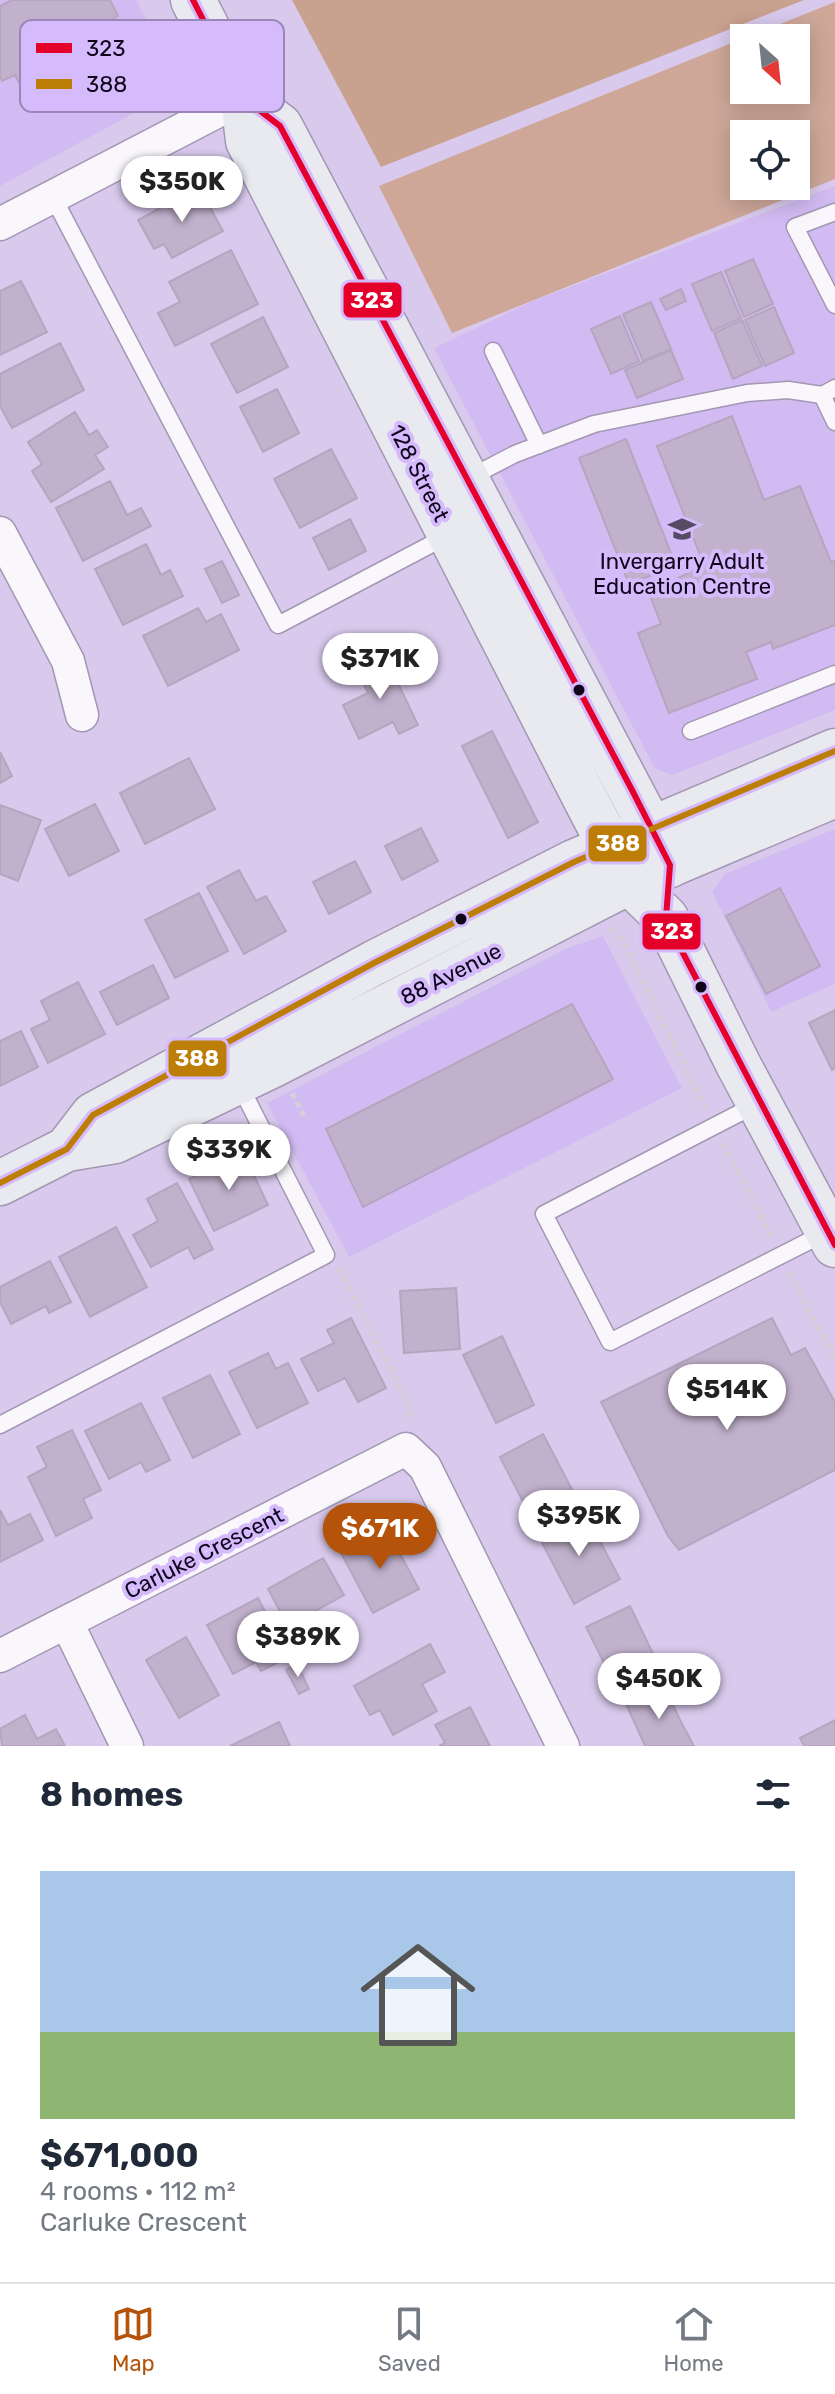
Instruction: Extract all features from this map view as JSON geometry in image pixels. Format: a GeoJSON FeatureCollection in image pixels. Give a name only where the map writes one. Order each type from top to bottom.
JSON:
{"type":"FeatureCollection","features":[{"type":"Feature","properties":{"kind":"main road","name":"128 Street"},"geometry":{"type":"LineString","coordinates":[[193,0],[203,20]]}},
{"type":"Feature","properties":{"kind":"main road","name":"128 Street"},"geometry":{"type":"LineString","coordinates":[[245,112],[248,141],[620,864],[666,918],[759,1103],[833,1235]]}},
{"type":"Feature","properties":{"kind":"main road","name":"128 Street"},"geometry":{"type":"LineString","coordinates":[[262,112],[280,126],[660,846]]}},
{"type":"Feature","properties":{"kind":"main road","name":"88 Avenue"},"geometry":{"type":"LineString","coordinates":[[67,1149],[93,1115],[374,963],[660,846],[835,751]]}},
{"type":"Feature","properties":{"kind":"main road","name":"88 Avenue"},"geometry":{"type":"LineString","coordinates":[[660,846],[835,795]]}},
{"type":"Feature","properties":{"kind":"main road"},"geometry":{"type":"LineString","coordinates":[[660,846],[666,918]]}},
{"type":"Feature","properties":{"kind":"main road","name":"88 Avenue"},"geometry":{"type":"LineString","coordinates":[[0,1183],[67,1149],[115,1141],[238,1081],[620,864]]}},
{"type":"Feature","properties":{"kind":"street"},"geometry":{"type":"LineString","coordinates":[[0,224],[216,112]]}},
{"type":"Feature","properties":{"kind":"street"},"geometry":{"type":"LineString","coordinates":[[0,533],[68,661],[82,715]]}},
{"type":"Feature","properties":{"kind":"street","name":"Carluke Crescent"},"geometry":{"type":"LineString","coordinates":[[0,1656],[406,1449],[425,1467],[563,1746]]}},
{"type":"Feature","properties":{"kind":"street"},"geometry":{"type":"LineString","coordinates":[[67,1623],[127,1746]]}},
{"type":"Feature","properties":{"kind":"lane"},"geometry":{"type":"LineString","coordinates":[[53,197],[278,625],[450,534]]}},
{"type":"Feature","properties":{"kind":"lane"},"geometry":{"type":"LineString","coordinates":[[835,212],[795,227],[835,305]]}},
{"type":"Feature","properties":{"kind":"lane"},"geometry":{"type":"LineString","coordinates":[[493,351],[539,445]]}},
{"type":"Feature","properties":{"kind":"lane"},"geometry":{"type":"LineString","coordinates":[[467,479],[539,445],[594,424],[747,393],[828,391],[835,422]]}},
{"type":"Feature","properties":{"kind":"lane"},"geometry":{"type":"LineString","coordinates":[[691,731],[835,674]]}},
{"type":"Feature","properties":{"kind":"lane"},"geometry":{"type":"LineString","coordinates":[[0,1425],[326,1255],[238,1081]]}},
{"type":"Feature","properties":{"kind":"lane"},"geometry":{"type":"LineString","coordinates":[[759,1103],[544,1214],[610,1342],[833,1235]]}},
{"type":"Feature","properties":{"kind":"path"},"geometry":{"type":"LineString","coordinates":[[623,941],[659,1008],[707,1111]]}},
{"type":"Feature","properties":{"kind":"path"},"geometry":{"type":"LineString","coordinates":[[288,1085],[306,1120]]}},
{"type":"Feature","properties":{"kind":"path"},"geometry":{"type":"LineString","coordinates":[[722,1142],[770,1236]]}},
{"type":"Feature","properties":{"kind":"path"},"geometry":{"type":"LineString","coordinates":[[335,1260],[411,1410],[410,1421]]}},
{"type":"Feature","properties":{"kind":"path"},"geometry":{"type":"LineString","coordinates":[[787,1269],[835,1359]]}},
{"type":"Feature","properties":{"kind":"shaded area"},"geometry":{"type":"Polygon","coordinates":[[[0,0],[136,0],[146,20],[20,20],[20,112],[136,112],[0,186],[0,0]]]}},
{"type":"Feature","properties":{"kind":"shaded area"},"geometry":{"type":"Polygon","coordinates":[[[292,0],[804,0],[743,24],[730,24],[730,29],[381,167],[292,0]]]}},
{"type":"Feature","properties":{"kind":"shaded area"},"geometry":{"type":"Polygon","coordinates":[[[835,2],[835,179],[810,189],[810,120],[730,120],[730,200],[783,200],[452,333],[379,186],[730,44],[730,104],[810,104],[810,24],[780,24],[835,2]]]}},
{"type":"Feature","properties":{"kind":"shaded area","name":"Invergarry Adult Education Centre"},"geometry":{"type":"Polygon","coordinates":[[[835,186],[835,710],[673,775],[654,767],[434,348],[533,301],[798,200],[810,200],[810,196],[835,186]]]}},
{"type":"Feature","properties":{"kind":"shaded area"},"geometry":{"type":"Polygon","coordinates":[[[835,829],[835,984],[771,1012],[712,892],[725,874],[835,829]]]}},
{"type":"Feature","properties":{"kind":"shaded area"},"geometry":{"type":"Polygon","coordinates":[[[603,936],[682,1088],[349,1257],[267,1103],[565,949],[603,936]]]}},
{"type":"Feature","properties":{"kind":"building"},"geometry":{"type":"Polygon","coordinates":[[[12,0],[110,0],[118,16],[111,20],[20,20],[20,85],[15,75],[2,81],[0,76],[0,6],[12,0]]]}},
{"type":"Feature","properties":{"kind":"building"},"geometry":{"type":"Polygon","coordinates":[[[199,187],[223,231],[172,258],[164,244],[154,249],[138,220],[199,187]]]}},
{"type":"Feature","properties":{"kind":"building"},"geometry":{"type":"Polygon","coordinates":[[[231,250],[258,304],[175,346],[158,313],[180,302],[169,282],[231,250]]]}},
{"type":"Feature","properties":{"kind":"building"},"geometry":{"type":"Polygon","coordinates":[[[753,259],[773,304],[744,317],[725,271],[753,259]]]}},
{"type":"Feature","properties":{"kind":"building"},"geometry":{"type":"Polygon","coordinates":[[[721,272],[741,318],[712,331],[692,284],[721,272]]]}},
{"type":"Feature","properties":{"kind":"building"},"geometry":{"type":"Polygon","coordinates":[[[21,281],[47,332],[0,355],[0,291],[21,281]]]}},
{"type":"Feature","properties":{"kind":"building"},"geometry":{"type":"Polygon","coordinates":[[[681,289],[686,301],[666,310],[660,299],[681,289]]]}},
{"type":"Feature","properties":{"kind":"building"},"geometry":{"type":"Polygon","coordinates":[[[651,302],[671,349],[643,361],[623,314],[651,302]]]}},
{"type":"Feature","properties":{"kind":"building"},"geometry":{"type":"Polygon","coordinates":[[[774,307],[794,353],[765,366],[745,320],[774,307]]]}},
{"type":"Feature","properties":{"kind":"building"},"geometry":{"type":"Polygon","coordinates":[[[620,316],[639,361],[611,374],[591,329],[620,316]]]}},
{"type":"Feature","properties":{"kind":"building"},"geometry":{"type":"Polygon","coordinates":[[[263,317],[288,367],[237,393],[211,344],[263,317]]]}},
{"type":"Feature","properties":{"kind":"building"},"geometry":{"type":"Polygon","coordinates":[[[742,320],[762,366],[733,379],[714,333],[742,320]]]}},
{"type":"Feature","properties":{"kind":"building"},"geometry":{"type":"Polygon","coordinates":[[[60,343],[84,390],[12,428],[0,406],[0,374],[60,343]]]}},
{"type":"Feature","properties":{"kind":"building"},"geometry":{"type":"Polygon","coordinates":[[[671,350],[683,379],[637,398],[625,370],[671,350]]]}},
{"type":"Feature","properties":{"kind":"building"},"geometry":{"type":"Polygon","coordinates":[[[277,389],[299,433],[263,452],[240,407],[277,389]]]}},
{"type":"Feature","properties":{"kind":"building"},"geometry":{"type":"Polygon","coordinates":[[[75,412],[89,435],[97,430],[108,447],[95,455],[104,469],[51,502],[32,471],[42,464],[28,442],[75,412]]]}},
{"type":"Feature","properties":{"kind":"building"},"geometry":{"type":"Polygon","coordinates":[[[732,416],[764,500],[800,486],[831,562],[835,561],[835,625],[773,649],[771,642],[746,652],[757,679],[669,713],[638,633],[661,624],[649,593],[704,565],[657,446],[732,416]]]}},
{"type":"Feature","properties":{"kind":"building"},"geometry":{"type":"Polygon","coordinates":[[[626,439],[676,566],[629,584],[579,458],[626,439]]]}},
{"type":"Feature","properties":{"kind":"building"},"geometry":{"type":"Polygon","coordinates":[[[331,449],[357,498],[300,528],[274,479],[331,449]]]}},
{"type":"Feature","properties":{"kind":"building"},"geometry":{"type":"Polygon","coordinates":[[[110,481],[127,515],[141,508],[151,526],[83,561],[56,508],[110,481]]]}},
{"type":"Feature","properties":{"kind":"building"},"geometry":{"type":"Polygon","coordinates":[[[350,519],[366,551],[329,570],[313,538],[350,519]]]}},
{"type":"Feature","properties":{"kind":"building"},"geometry":{"type":"Polygon","coordinates":[[[146,544],[161,575],[170,570],[183,596],[123,625],[95,569],[146,544]]]}},
{"type":"Feature","properties":{"kind":"building"},"geometry":{"type":"Polygon","coordinates":[[[222,561],[239,595],[222,603],[205,569],[222,561]]]}},
{"type":"Feature","properties":{"kind":"building"},"geometry":{"type":"Polygon","coordinates":[[[198,608],[206,622],[221,614],[239,650],[168,686],[143,636],[198,608]]]}},
{"type":"Feature","properties":{"kind":"building"},"geometry":{"type":"Polygon","coordinates":[[[384,654],[418,725],[399,734],[393,722],[359,739],[343,705],[368,693],[356,668],[384,654]]]}},
{"type":"Feature","properties":{"kind":"building"},"geometry":{"type":"Polygon","coordinates":[[[492,731],[538,822],[508,838],[462,746],[492,731]]]}},
{"type":"Feature","properties":{"kind":"building"},"geometry":{"type":"Polygon","coordinates":[[[0,752],[12,776],[0,783],[0,752]]]}},
{"type":"Feature","properties":{"kind":"building"},"geometry":{"type":"Polygon","coordinates":[[[189,758],[215,809],[145,844],[120,793],[189,758]]]}},
{"type":"Feature","properties":{"kind":"building"},"geometry":{"type":"Polygon","coordinates":[[[95,804],[119,851],[69,876],[45,829],[95,804]]]}},
{"type":"Feature","properties":{"kind":"building"},"geometry":{"type":"Polygon","coordinates":[[[0,805],[41,820],[18,881],[0,874],[0,805]]]}},
{"type":"Feature","properties":{"kind":"building"},"geometry":{"type":"Polygon","coordinates":[[[421,828],[438,861],[402,880],[385,846],[421,828]]]}},
{"type":"Feature","properties":{"kind":"building"},"geometry":{"type":"Polygon","coordinates":[[[355,861],[371,892],[329,914],[313,882],[355,861]]]}},
{"type":"Feature","properties":{"kind":"building"},"geometry":{"type":"Polygon","coordinates":[[[239,870],[256,901],[266,896],[286,931],[244,954],[207,887],[239,870]]]}},
{"type":"Feature","properties":{"kind":"building"},"geometry":{"type":"Polygon","coordinates":[[[780,888],[820,966],[766,994],[726,916],[780,888]]]}},
{"type":"Feature","properties":{"kind":"building"},"geometry":{"type":"Polygon","coordinates":[[[199,893],[228,951],[175,978],[145,920],[199,893]]]}},
{"type":"Feature","properties":{"kind":"building"},"geometry":{"type":"Polygon","coordinates":[[[153,965],[169,998],[117,1025],[100,992],[153,965]]]}},
{"type":"Feature","properties":{"kind":"building"},"geometry":{"type":"Polygon","coordinates":[[[78,982],[105,1034],[48,1063],[31,1029],[50,1020],[41,1001],[78,982]]]}},
{"type":"Feature","properties":{"kind":"building"},"geometry":{"type":"Polygon","coordinates":[[[572,1004],[613,1079],[363,1207],[326,1129],[572,1004]]]}},
{"type":"Feature","properties":{"kind":"building"},"geometry":{"type":"Polygon","coordinates":[[[835,1010],[835,1068],[832,1070],[809,1023],[835,1010]]]}},
{"type":"Feature","properties":{"kind":"building"},"geometry":{"type":"Polygon","coordinates":[[[21,1031],[38,1067],[0,1086],[0,1041],[21,1031]]]}},
{"type":"Feature","properties":{"kind":"building"},"geometry":{"type":"Polygon","coordinates":[[[243,1152],[268,1205],[214,1231],[189,1179],[243,1152]]]}},
{"type":"Feature","properties":{"kind":"building"},"geometry":{"type":"Polygon","coordinates":[[[177,1183],[213,1249],[194,1259],[188,1247],[151,1267],[133,1235],[158,1221],[147,1199],[177,1183]]]}},
{"type":"Feature","properties":{"kind":"building"},"geometry":{"type":"Polygon","coordinates":[[[116,1227],[147,1287],[90,1317],[59,1257],[116,1227]]]}},
{"type":"Feature","properties":{"kind":"building"},"geometry":{"type":"Polygon","coordinates":[[[50,1261],[71,1302],[49,1313],[46,1306],[11,1324],[0,1302],[0,1287],[50,1261]]]}},
{"type":"Feature","properties":{"kind":"building"},"geometry":{"type":"Polygon","coordinates":[[[456,1288],[460,1349],[404,1353],[400,1291],[456,1288]]]}},
{"type":"Feature","properties":{"kind":"building"},"geometry":{"type":"Polygon","coordinates":[[[351,1318],[386,1388],[358,1402],[345,1378],[318,1391],[301,1359],[334,1343],[327,1330],[351,1318]]]}},
{"type":"Feature","properties":{"kind":"building"},"geometry":{"type":"Polygon","coordinates":[[[772,1318],[791,1355],[805,1348],[835,1402],[835,1470],[679,1550],[668,1536],[601,1402],[772,1318]]]}},
{"type":"Feature","properties":{"kind":"building"},"geometry":{"type":"Polygon","coordinates":[[[502,1336],[534,1405],[496,1423],[463,1355],[502,1336]]]}},
{"type":"Feature","properties":{"kind":"building"},"geometry":{"type":"Polygon","coordinates":[[[268,1353],[276,1369],[288,1363],[308,1403],[257,1428],[229,1372],[268,1353]]]}},
{"type":"Feature","properties":{"kind":"building"},"geometry":{"type":"Polygon","coordinates":[[[210,1375],[240,1434],[193,1458],[163,1398],[210,1375]]]}},
{"type":"Feature","properties":{"kind":"building"},"geometry":{"type":"Polygon","coordinates":[[[141,1403],[170,1460],[146,1472],[141,1462],[109,1479],[85,1431],[141,1403]]]}},
{"type":"Feature","properties":{"kind":"building"},"geometry":{"type":"Polygon","coordinates":[[[72,1430],[101,1490],[83,1499],[92,1518],[56,1536],[28,1477],[47,1467],[37,1447],[72,1430]]]}},
{"type":"Feature","properties":{"kind":"building"},"geometry":{"type":"Polygon","coordinates":[[[543,1434],[577,1499],[533,1521],[500,1457],[543,1434]]]}},
{"type":"Feature","properties":{"kind":"building"},"geometry":{"type":"Polygon","coordinates":[[[0,1510],[8,1525],[30,1514],[43,1540],[0,1562],[0,1510]]]}},
{"type":"Feature","properties":{"kind":"building"},"geometry":{"type":"Polygon","coordinates":[[[585,1513],[620,1579],[574,1604],[539,1537],[585,1513]]]}},
{"type":"Feature","properties":{"kind":"building"},"geometry":{"type":"Polygon","coordinates":[[[386,1528],[419,1589],[373,1613],[341,1553],[386,1528]]]}},
{"type":"Feature","properties":{"kind":"building"},"geometry":{"type":"Polygon","coordinates":[[[323,1558],[344,1595],[288,1626],[268,1589],[323,1558]]]}},
{"type":"Feature","properties":{"kind":"building"},"geometry":{"type":"Polygon","coordinates":[[[258,1598],[289,1657],[261,1671],[256,1662],[233,1674],[207,1625],[258,1598]]]}},
{"type":"Feature","properties":{"kind":"building"},"geometry":{"type":"Polygon","coordinates":[[[630,1606],[656,1660],[613,1681],[586,1627],[630,1606]]]}},
{"type":"Feature","properties":{"kind":"building"},"geometry":{"type":"Polygon","coordinates":[[[186,1637],[219,1695],[179,1718],[146,1660],[186,1637]]]}},
{"type":"Feature","properties":{"kind":"building"},"geometry":{"type":"Polygon","coordinates":[[[430,1644],[445,1672],[422,1684],[437,1711],[393,1735],[380,1710],[370,1715],[354,1686],[430,1644]]]}},
{"type":"Feature","properties":{"kind":"building"},"geometry":{"type":"Polygon","coordinates":[[[297,1664],[309,1689],[299,1694],[286,1670],[297,1664]]]}},
{"type":"Feature","properties":{"kind":"building"},"geometry":{"type":"Polygon","coordinates":[[[665,1688],[694,1746],[645,1746],[627,1706],[665,1688]]]}},
{"type":"Feature","properties":{"kind":"building"},"geometry":{"type":"Polygon","coordinates":[[[470,1707],[490,1746],[439,1746],[445,1743],[435,1725],[470,1707]]]}},
{"type":"Feature","properties":{"kind":"building"},"geometry":{"type":"Polygon","coordinates":[[[25,1715],[37,1739],[56,1729],[65,1746],[2,1746],[0,1729],[25,1715]]]}},
{"type":"Feature","properties":{"kind":"building"},"geometry":{"type":"Polygon","coordinates":[[[835,1720],[835,1746],[804,1746],[800,1738],[835,1720]]]}},
{"type":"Feature","properties":{"kind":"building"},"geometry":{"type":"Polygon","coordinates":[[[279,1722],[290,1746],[230,1746],[279,1722]]]}},
{"type":"Feature","properties":{"kind":"transit line","name":"323"},"geometry":{"type":"LineString","coordinates":[[193,0],[203,20]]}},
{"type":"Feature","properties":{"kind":"transit line","name":"323"},"geometry":{"type":"LineString","coordinates":[[262,112],[280,126],[670,865],[666,918],[671,930],[835,1245]]}},
{"type":"Feature","properties":{"kind":"transit line","name":"388"},"geometry":{"type":"LineString","coordinates":[[0,1183],[67,1149],[93,1115],[374,963],[574,862],[835,751]]}},
{"type":"Feature","properties":{"kind":"place","name":"Invergarry Adult Education Centre"},"geometry":{"type":"Point","coordinates":[682,529]}}]}
